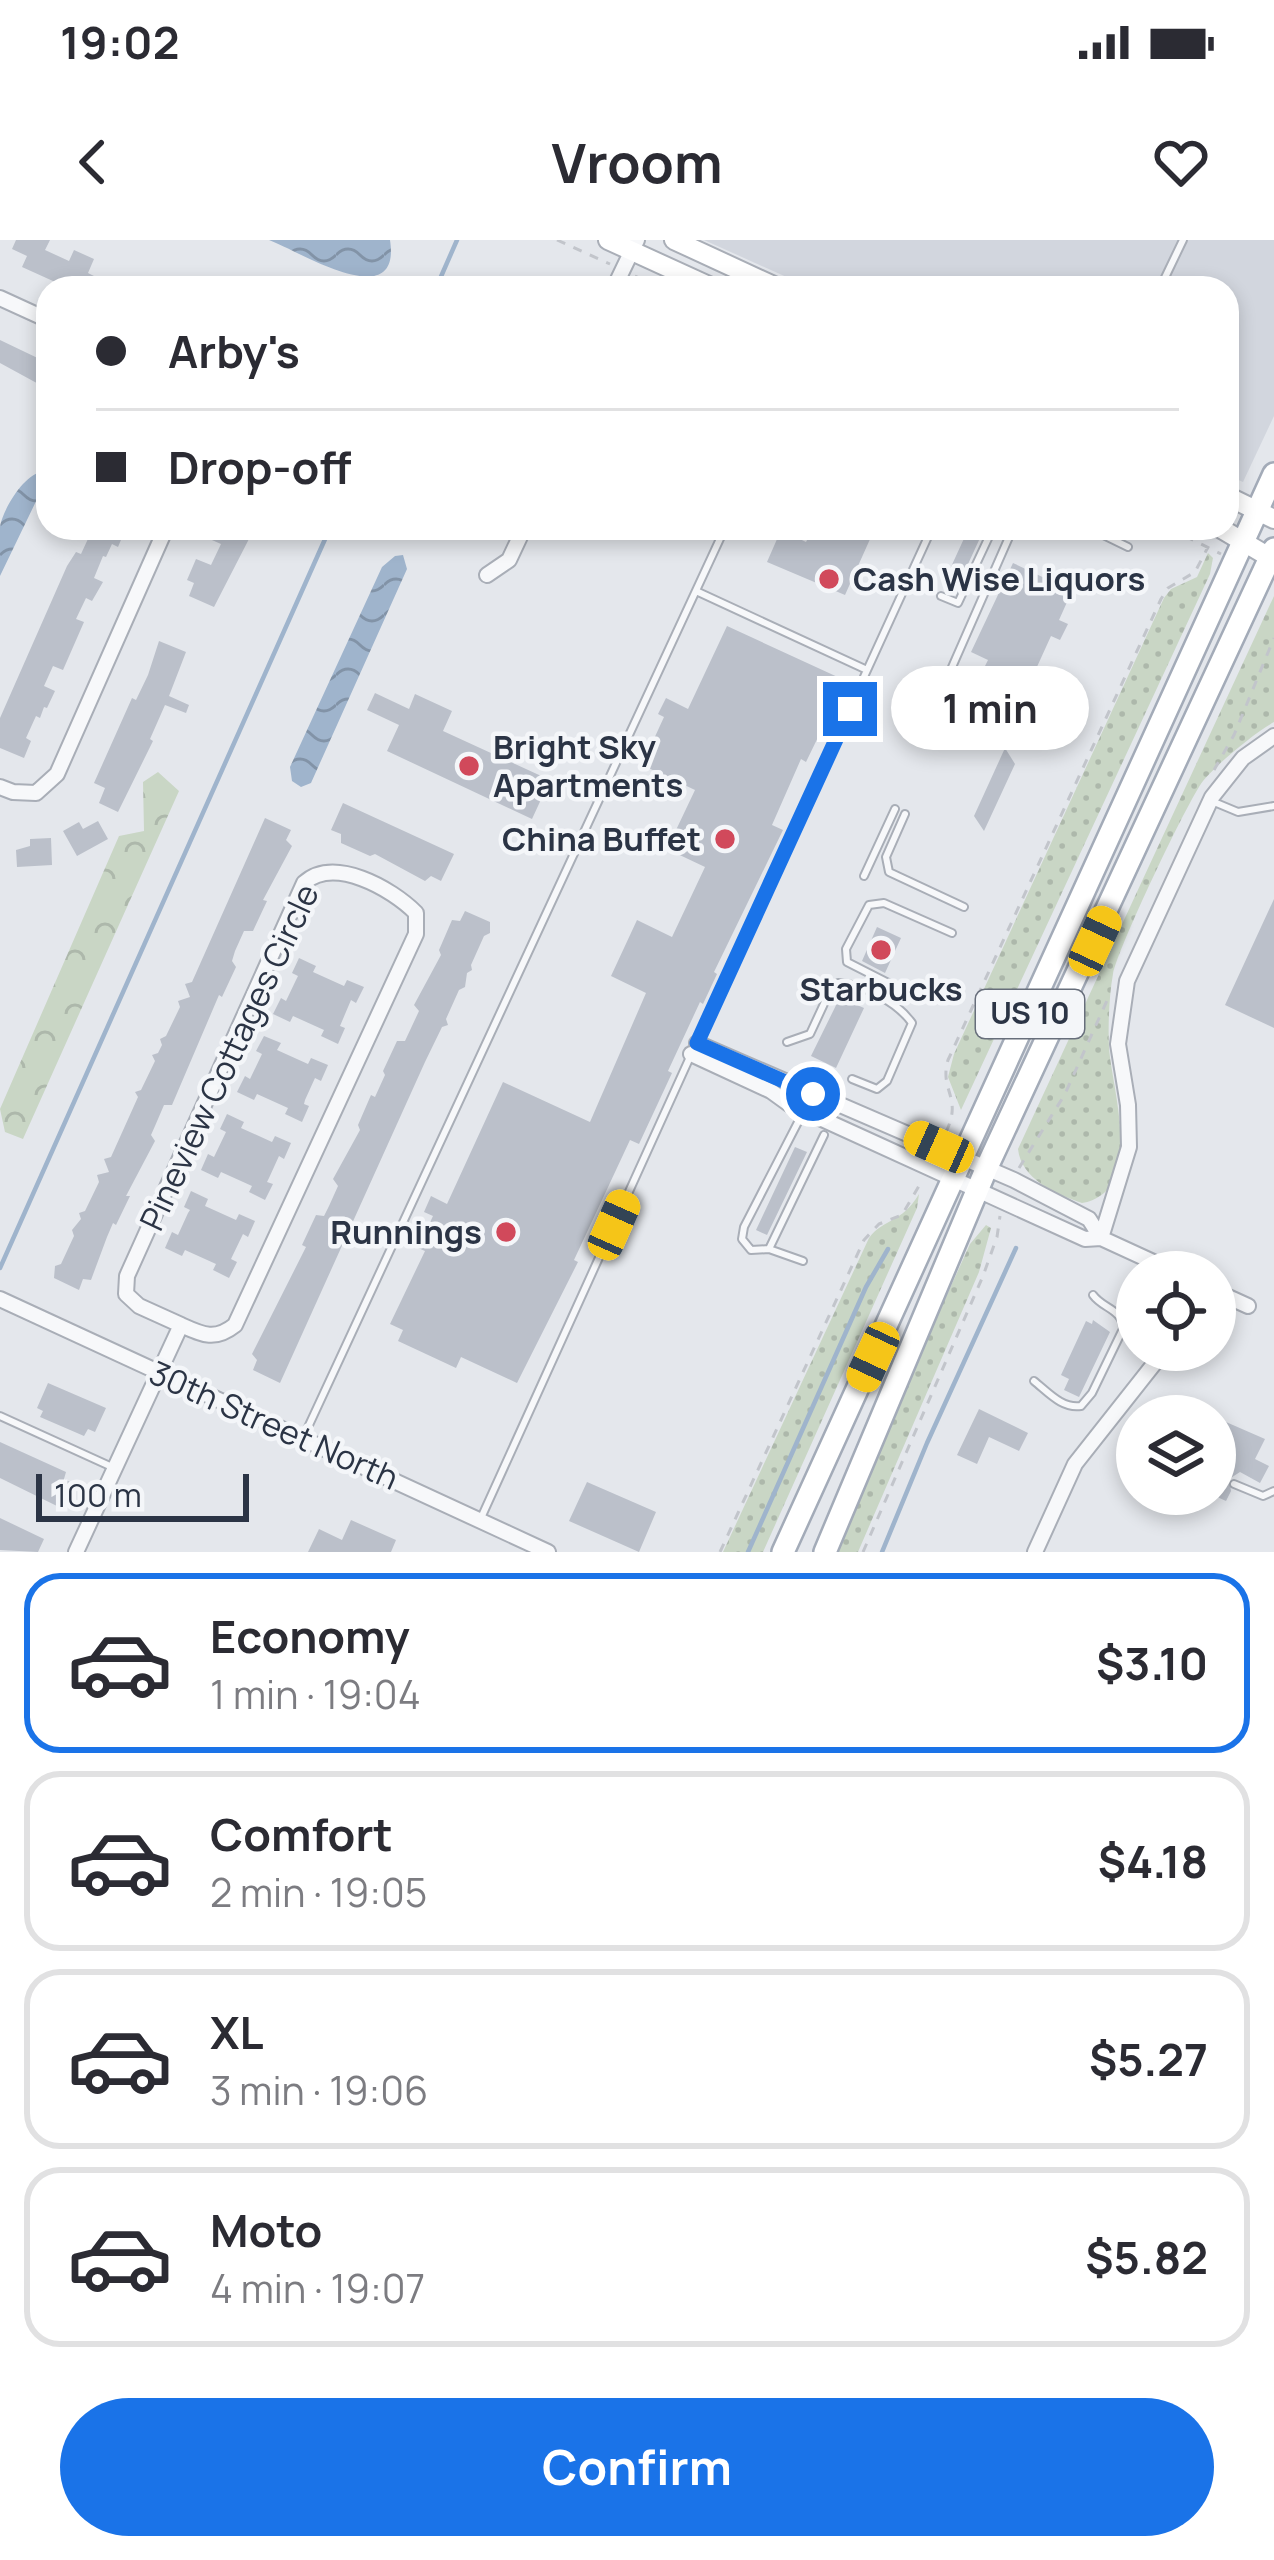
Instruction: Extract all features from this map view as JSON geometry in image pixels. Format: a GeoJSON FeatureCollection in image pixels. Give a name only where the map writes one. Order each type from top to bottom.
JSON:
{"type":"FeatureCollection","features":[{"type":"Feature","properties":{"kind":"main road"},"geometry":{"type":"LineString","coordinates":[[608,240],[634,246],[690,276]]}},
{"type":"Feature","properties":{"kind":"main road"},"geometry":{"type":"LineString","coordinates":[[674,240],[732,276]]}},
{"type":"Feature","properties":{"kind":"main road","name":"US 10"},"geometry":{"type":"LineString","coordinates":[[783,1552],[1243,542],[1265,515],[1274,474]]}},
{"type":"Feature","properties":{"kind":"main road"},"geometry":{"type":"LineString","coordinates":[[1239,540],[1273,556]]}},
{"type":"Feature","properties":{"kind":"main road","name":"US 10"},"geometry":{"type":"LineString","coordinates":[[825,1552],[987,1167],[1273,556]]}},
{"type":"Feature","properties":{"kind":"street"},"geometry":{"type":"LineString","coordinates":[[620,276],[634,246]]}},
{"type":"Feature","properties":{"kind":"street"},"geometry":{"type":"LineString","coordinates":[[0,298],[36,314]]}},
{"type":"Feature","properties":{"kind":"street"},"geometry":{"type":"LineString","coordinates":[[0,787],[36,793],[57,775],[161,540]]}},
{"type":"Feature","properties":{"kind":"street"},"geometry":{"type":"LineString","coordinates":[[487,575],[509,560],[518,540]]}},
{"type":"Feature","properties":{"kind":"street"},"geometry":{"type":"LineString","coordinates":[[1101,1238],[1129,1147],[1118,1044],[1127,982],[1211,800],[1243,758],[1274,736]]}},
{"type":"Feature","properties":{"kind":"street","name":"Pineview Cottages Circle"},"geometry":{"type":"LineString","coordinates":[[336,870],[403,900],[416,914],[416,934],[235,1325],[222,1335],[206,1336],[181,1325],[139,1306],[126,1294],[127,1276],[304,884],[316,872],[336,870]]}},
{"type":"Feature","properties":{"kind":"street"},"geometry":{"type":"LineString","coordinates":[[694,1049],[987,1167],[1089,1219],[1101,1238]]}},
{"type":"Feature","properties":{"kind":"street"},"geometry":{"type":"LineString","coordinates":[[694,1049],[805,1112],[1085,1239],[1101,1238],[1129,1251]]}},
{"type":"Feature","properties":{"kind":"street","name":"30th Street North"},"geometry":{"type":"LineString","coordinates":[[0,1299],[548,1552]]}},
{"type":"Feature","properties":{"kind":"street"},"geometry":{"type":"LineString","coordinates":[[1236,1301],[1248,1306]]}},
{"type":"Feature","properties":{"kind":"street"},"geometry":{"type":"LineString","coordinates":[[76,1552],[181,1325]]}},
{"type":"Feature","properties":{"kind":"street"},"geometry":{"type":"LineString","coordinates":[[1035,1552],[1075,1464],[1148,1371]]}},
{"type":"Feature","properties":{"kind":"lane"},"geometry":{"type":"LineString","coordinates":[[1168,276],[1183,240]]}},
{"type":"Feature","properties":{"kind":"lane"},"geometry":{"type":"LineString","coordinates":[[303,1438],[719,540]]}},
{"type":"Feature","properties":{"kind":"lane"},"geometry":{"type":"LineString","coordinates":[[481,1518],[927,540]]}},
{"type":"Feature","properties":{"kind":"lane"},"geometry":{"type":"LineString","coordinates":[[941,596],[958,603],[987,540]]}},
{"type":"Feature","properties":{"kind":"lane"},"geometry":{"type":"LineString","coordinates":[[1008,540],[949,674],[951,681],[1035,718]]}},
{"type":"Feature","properties":{"kind":"lane"},"geometry":{"type":"LineString","coordinates":[[1114,540],[1128,547]]}},
{"type":"Feature","properties":{"kind":"lane"},"geometry":{"type":"LineString","coordinates":[[696,591],[867,670]]}},
{"type":"Feature","properties":{"kind":"lane"},"geometry":{"type":"LineString","coordinates":[[1211,800],[1238,812],[1274,806]]}},
{"type":"Feature","properties":{"kind":"lane"},"geometry":{"type":"LineString","coordinates":[[864,876],[895,809]]}},
{"type":"Feature","properties":{"kind":"lane"},"geometry":{"type":"LineString","coordinates":[[905,814],[885,865],[896,876],[964,907]]}},
{"type":"Feature","properties":{"kind":"lane"},"geometry":{"type":"LineString","coordinates":[[904,991],[847,962],[846,949],[869,905],[884,903],[952,933]]}},
{"type":"Feature","properties":{"kind":"lane"},"geometry":{"type":"LineString","coordinates":[[787,1042],[810,1034],[838,983],[847,982],[891,1003],[912,1023],[886,1082],[877,1089],[852,1079]]}},
{"type":"Feature","properties":{"kind":"lane"},"geometry":{"type":"LineString","coordinates":[[803,1261],[745,1245],[744,1227],[813,1094]]}},
{"type":"Feature","properties":{"kind":"lane"},"geometry":{"type":"LineString","coordinates":[[769,1249],[824,1135]]}},
{"type":"Feature","properties":{"kind":"lane"},"geometry":{"type":"LineString","coordinates":[[1034,1381],[1073,1408],[1092,1393],[1123,1329],[1123,1320],[1114,1309],[1098,1302],[1093,1294]]}},
{"type":"Feature","properties":{"kind":"lane"},"geometry":{"type":"LineString","coordinates":[[0,1417],[115,1469]]}},
{"type":"Feature","properties":{"kind":"lane"},"geometry":{"type":"LineString","coordinates":[[1236,1485],[1263,1496],[1274,1491]]}},
{"type":"Feature","properties":{"kind":"path"},"geometry":{"type":"LineString","coordinates":[[939,1147],[956,1109],[945,1071],[948,1060],[1161,599],[1168,588],[1195,572],[1208,547],[1194,540]]}},
{"type":"Feature","properties":{"kind":"path"},"geometry":{"type":"LineString","coordinates":[[720,1552],[864,1240],[879,1224],[902,1214],[929,1168]]}},
{"type":"Feature","properties":{"kind":"path"},"geometry":{"type":"LineString","coordinates":[[863,1552],[982,1276],[1005,1203]]}},
{"type":"Feature","properties":{"kind":"shaded area"},"geometry":{"type":"Polygon","coordinates":[[[704,240],[1274,240],[1274,416],[1243,482],[1239,480],[1239,276],[784,276],[704,240]]]}},
{"type":"Feature","properties":{"kind":"green space"},"geometry":{"type":"Polygon","coordinates":[[[1208,553],[1213,558],[1210,574],[961,1110],[948,1077],[954,1054],[1164,598],[1171,589],[1197,577],[1208,553]]]}},
{"type":"Feature","properties":{"kind":"green space"},"geometry":{"type":"Polygon","coordinates":[[[1274,596],[1274,722],[1203,781],[1139,907],[1113,974],[1109,1039],[1121,1137],[1119,1160],[1114,1180],[1102,1195],[1082,1203],[1033,1177],[1018,1149],[1274,596]]]}},
{"type":"Feature","properties":{"kind":"green space"},"geometry":{"type":"Polygon","coordinates":[[[158,772],[179,791],[23,1139],[5,1132],[0,1109],[119,836],[144,831],[143,782],[158,772]]]}},
{"type":"Feature","properties":{"kind":"green space"},"geometry":{"type":"Polygon","coordinates":[[[919,1194],[917,1208],[763,1552],[723,1552],[869,1238],[906,1211],[919,1194]]]}},
{"type":"Feature","properties":{"kind":"green space"},"geometry":{"type":"Polygon","coordinates":[[[986,1225],[991,1228],[979,1272],[858,1552],[838,1552],[889,1423],[970,1244],[986,1225]]]}},
{"type":"Feature","properties":{"kind":"water"},"geometry":{"type":"Polygon","coordinates":[[[269,240],[390,240],[389,263],[380,274],[344,273],[269,240]]]}},
{"type":"Feature","properties":{"kind":"water"},"geometry":{"type":"Polygon","coordinates":[[[33,475],[36,501],[0,576],[2,519],[20,487],[33,475]]]}},
{"type":"Feature","properties":{"kind":"water"},"geometry":{"type":"Polygon","coordinates":[[[403,555],[407,569],[311,783],[301,787],[292,781],[290,767],[382,567],[403,555]]]}},
{"type":"Feature","properties":{"kind":"building"},"geometry":{"type":"Polygon","coordinates":[[[16,240],[50,240],[45,250],[69,261],[74,250],[94,259],[88,273],[94,276],[42,276],[22,267],[27,256],[12,249],[16,240]]]}},
{"type":"Feature","properties":{"kind":"building"},"geometry":{"type":"Polygon","coordinates":[[[0,340],[36,357],[36,383],[0,363],[0,340]]]}},
{"type":"Feature","properties":{"kind":"building"},"geometry":{"type":"Polygon","coordinates":[[[87,540],[121,540],[103,556],[94,578],[103,582],[92,601],[86,598],[76,619],[84,622],[63,670],[53,666],[44,686],[55,691],[40,718],[36,716],[24,758],[0,748],[0,718],[67,566],[76,552],[81,554],[87,540]]]}},
{"type":"Feature","properties":{"kind":"building"},"geometry":{"type":"Polygon","coordinates":[[[212,540],[248,540],[214,607],[189,596],[194,583],[187,580],[196,559],[211,565],[221,544],[212,540]]]}},
{"type":"Feature","properties":{"kind":"building","name":"Cash Wise Liquors"},"geometry":{"type":"Polygon","coordinates":[[[777,540],[870,540],[845,595],[767,562],[777,540]]]}},
{"type":"Feature","properties":{"kind":"building"},"geometry":{"type":"Polygon","coordinates":[[[963,540],[979,540],[963,575],[950,569],[963,540]]]}},
{"type":"Feature","properties":{"kind":"building"},"geometry":{"type":"Polygon","coordinates":[[[1013,563],[1072,591],[1059,620],[1068,624],[1060,640],[1051,636],[1031,680],[1011,670],[1003,687],[980,676],[988,660],[971,652],[1013,563]]]}},
{"type":"Feature","properties":{"kind":"building"},"geometry":{"type":"Polygon","coordinates":[[[727,626],[842,679],[839,694],[806,762],[801,759],[772,825],[783,830],[668,1071],[672,1073],[639,1144],[630,1140],[574,1260],[578,1262],[517,1383],[461,1357],[456,1368],[398,1341],[403,1330],[390,1324],[425,1251],[418,1248],[433,1216],[424,1212],[431,1196],[447,1204],[503,1082],[590,1122],[646,993],[611,976],[637,920],[672,937],[705,867],[667,849],[695,790],[642,765],[664,717],[658,714],[666,698],[688,709],[727,626]]]}},
{"type":"Feature","properties":{"kind":"building"},"geometry":{"type":"Polygon","coordinates":[[[159,641],[186,652],[169,696],[189,705],[186,713],[165,705],[118,812],[99,803],[105,788],[94,783],[132,698],[136,700],[148,675],[159,641]]]}},
{"type":"Feature","properties":{"kind":"building","name":"Bright Sky Apartments"},"geometry":{"type":"Polygon","coordinates":[[[375,693],[409,709],[415,694],[452,711],[443,731],[550,780],[532,819],[387,751],[399,725],[367,710],[375,693]]]}},
{"type":"Feature","properties":{"kind":"building"},"geometry":{"type":"Polygon","coordinates":[[[1005,748],[1015,764],[984,831],[974,816],[1005,748]]]}},
{"type":"Feature","properties":{"kind":"building"},"geometry":{"type":"Polygon","coordinates":[[[343,803],[454,854],[441,881],[431,876],[425,881],[375,854],[341,843],[341,834],[331,830],[343,803]]]}},
{"type":"Feature","properties":{"kind":"building"},"geometry":{"type":"Polygon","coordinates":[[[265,818],[291,830],[286,840],[292,846],[263,900],[267,901],[253,931],[244,931],[232,961],[236,967],[222,997],[219,995],[172,1105],[164,1105],[151,1135],[155,1141],[116,1225],[113,1223],[91,1280],[83,1279],[79,1290],[54,1278],[55,1266],[61,1264],[74,1236],[72,1230],[81,1219],[79,1213],[85,1211],[99,1182],[97,1175],[109,1172],[104,1159],[111,1157],[138,1097],[135,1092],[141,1090],[155,1061],[152,1055],[158,1053],[160,1039],[180,1007],[178,1001],[190,997],[185,984],[192,982],[265,818]]]}},
{"type":"Feature","properties":{"kind":"building"},"geometry":{"type":"Polygon","coordinates":[[[98,821],[108,839],[77,856],[63,831],[79,822],[83,829],[98,821]]]}},
{"type":"Feature","properties":{"kind":"building"},"geometry":{"type":"Polygon","coordinates":[[[51,838],[52,865],[17,867],[16,850],[30,846],[30,839],[51,838]]]}},
{"type":"Feature","properties":{"kind":"building"},"geometry":{"type":"Polygon","coordinates":[[[1274,899],[1274,1028],[1225,1005],[1274,899]]]}},
{"type":"Feature","properties":{"kind":"building"},"geometry":{"type":"Polygon","coordinates":[[[465,911],[490,922],[490,933],[484,936],[465,987],[459,990],[446,1019],[448,1025],[442,1027],[425,1062],[280,1383],[253,1370],[257,1360],[252,1354],[306,1247],[302,1245],[316,1215],[324,1216],[329,1206],[338,1186],[333,1179],[360,1130],[358,1125],[371,1095],[375,1097],[397,1041],[405,1041],[419,1011],[414,1005],[441,955],[452,920],[460,921],[465,911]]]}},
{"type":"Feature","properties":{"kind":"building","name":"Starbucks"},"geometry":{"type":"Polygon","coordinates":[[[877,927],[901,938],[885,973],[862,961],[877,927]]]}},
{"type":"Feature","properties":{"kind":"building"},"geometry":{"type":"Polygon","coordinates":[[[299,958],[316,966],[313,972],[344,986],[347,980],[364,987],[356,1003],[351,1000],[338,1044],[321,1036],[324,1030],[293,1016],[290,1022],[273,1014],[281,998],[286,1001],[298,976],[292,973],[299,958]]]}},
{"type":"Feature","properties":{"kind":"building"},"geometry":{"type":"Polygon","coordinates":[[[843,991],[860,998],[857,1005],[864,1008],[836,1068],[811,1056],[843,991]]]}},
{"type":"Feature","properties":{"kind":"building"},"geometry":{"type":"Polygon","coordinates":[[[264,1036],[281,1043],[277,1050],[308,1064],[311,1058],[328,1065],[321,1081],[315,1078],[302,1122],[285,1114],[288,1108],[257,1094],[254,1100],[237,1092],[245,1076],[250,1079],[262,1054],[256,1051],[264,1036]]]}},
{"type":"Feature","properties":{"kind":"building"},"geometry":{"type":"Polygon","coordinates":[[[227,1114],[244,1122],[241,1128],[272,1142],[275,1136],[291,1143],[267,1182],[273,1184],[265,1200],[249,1192],[252,1186],[221,1172],[218,1178],[201,1170],[208,1154],[214,1157],[226,1132],[220,1129],[227,1114]]]}},
{"type":"Feature","properties":{"kind":"building"},"geometry":{"type":"Polygon","coordinates":[[[795,1147],[807,1152],[767,1235],[756,1230],[795,1147]]]}},
{"type":"Feature","properties":{"kind":"building"},"geometry":{"type":"Polygon","coordinates":[[[191,1191],[208,1199],[205,1206],[236,1220],[239,1214],[255,1221],[231,1259],[237,1262],[229,1278],[213,1270],[216,1264],[185,1250],[182,1256],[165,1248],[172,1232],[178,1235],[190,1210],[184,1207],[191,1191]]]}},
{"type":"Feature","properties":{"kind":"building"},"geometry":{"type":"Polygon","coordinates":[[[1093,1320],[1110,1332],[1079,1397],[1064,1390],[1069,1379],[1061,1375],[1086,1321],[1092,1324],[1093,1320]]]}},
{"type":"Feature","properties":{"kind":"building"},"geometry":{"type":"Polygon","coordinates":[[[48,1383],[106,1408],[95,1432],[88,1429],[84,1436],[40,1417],[43,1411],[37,1408],[48,1383]]]}},
{"type":"Feature","properties":{"kind":"building"},"geometry":{"type":"Polygon","coordinates":[[[979,1409],[1028,1433],[1019,1451],[989,1437],[977,1464],[957,1455],[979,1409]]]}},
{"type":"Feature","properties":{"kind":"building"},"geometry":{"type":"Polygon","coordinates":[[[1236,1426],[1265,1439],[1255,1459],[1269,1466],[1260,1483],[1240,1472],[1236,1475],[1236,1426]]]}},
{"type":"Feature","properties":{"kind":"building"},"geometry":{"type":"Polygon","coordinates":[[[0,1442],[66,1472],[64,1479],[70,1482],[59,1507],[0,1478],[0,1442]]]}},
{"type":"Feature","properties":{"kind":"building"},"geometry":{"type":"Polygon","coordinates":[[[587,1482],[656,1512],[639,1552],[569,1521],[587,1482]]]}},
{"type":"Feature","properties":{"kind":"building"},"geometry":{"type":"Polygon","coordinates":[[[0,1518],[44,1539],[38,1552],[0,1550],[0,1518]]]}},
{"type":"Feature","properties":{"kind":"building"},"geometry":{"type":"Polygon","coordinates":[[[351,1520],[396,1540],[391,1552],[308,1552],[319,1529],[342,1540],[351,1520]]]}},
{"type":"Feature","properties":{"kind":"waterway"},"geometry":{"type":"LineString","coordinates":[[441,276],[457,240]]}},
{"type":"Feature","properties":{"kind":"waterway"},"geometry":{"type":"LineString","coordinates":[[0,1268],[325,540]]}},
{"type":"Feature","properties":{"kind":"waterway"},"geometry":{"type":"LineString","coordinates":[[882,1552],[1016,1248]]}},
{"type":"Feature","properties":{"kind":"waterway"},"geometry":{"type":"LineString","coordinates":[[748,1552],[866,1287],[888,1249]]}},
{"type":"Feature","properties":{"kind":"place","name":"Cash Wise Liquors"},"geometry":{"type":"Point","coordinates":[829,579]}},
{"type":"Feature","properties":{"kind":"place","name":"Bright Sky Apartments"},"geometry":{"type":"Point","coordinates":[469,766]}},
{"type":"Feature","properties":{"kind":"place","name":"China Buffet"},"geometry":{"type":"Point","coordinates":[725,839]}},
{"type":"Feature","properties":{"kind":"place","name":"Starbucks"},"geometry":{"type":"Point","coordinates":[881,950]}},
{"type":"Feature","properties":{"kind":"place","name":"Runnings"},"geometry":{"type":"Point","coordinates":[506,1232]}},
{"type":"Feature","properties":{"kind":"route"},"geometry":{"type":"LineString","coordinates":[[813,1094],[697,1043],[850,709]]}}]}
